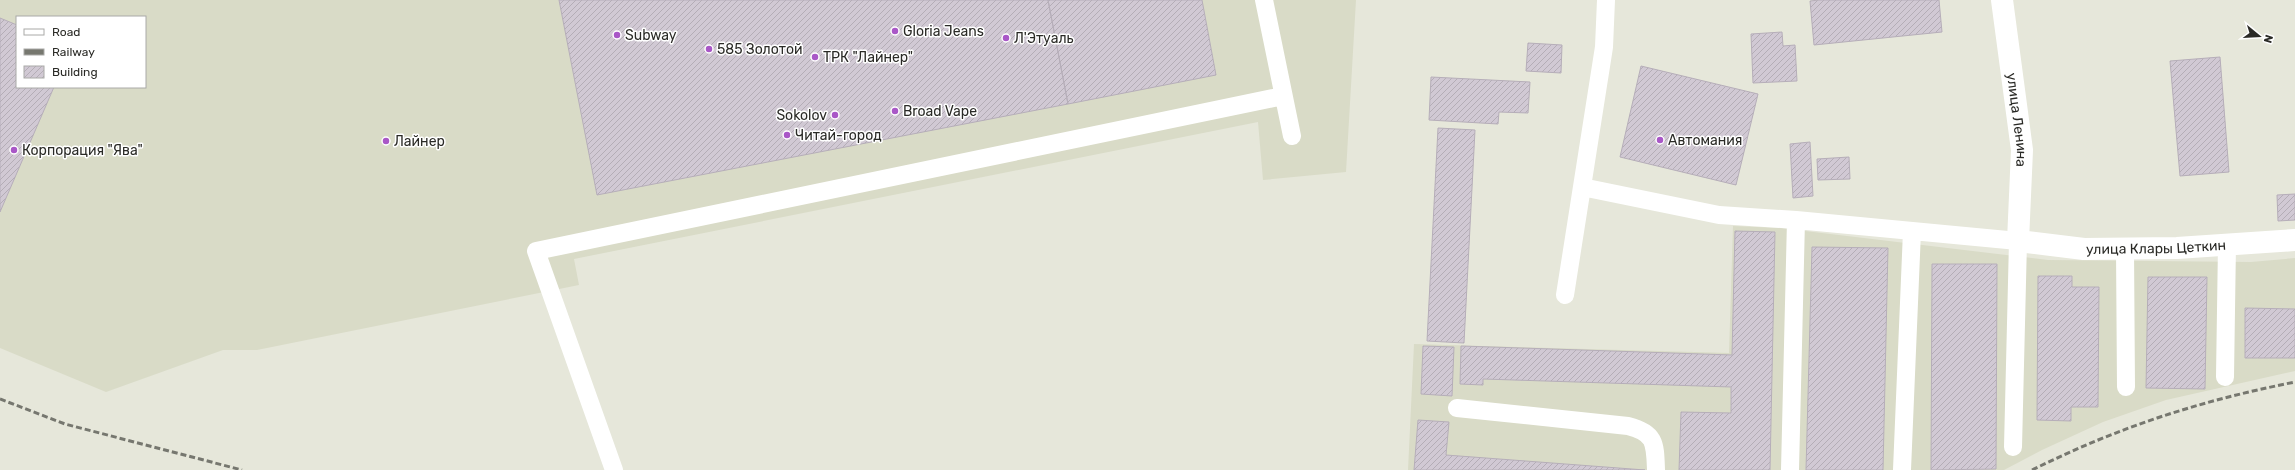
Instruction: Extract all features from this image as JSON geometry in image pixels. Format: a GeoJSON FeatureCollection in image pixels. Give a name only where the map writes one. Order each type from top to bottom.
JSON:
{"type":"FeatureCollection","features":[{"type":"Feature","properties":{"kind":"street","name":"улица Ленина"},"geometry":{"type":"LineString","coordinates":[[2002,0],[2022,150],[2018,242]]}},
{"type":"Feature","properties":{"kind":"street","name":"улица Клары Цеткин"},"geometry":{"type":"LineString","coordinates":[[2018,242],[2084,249],[2124,249],[2295,240]]}},
{"type":"Feature","properties":{"kind":"lane"},"geometry":{"type":"LineString","coordinates":[[1264,0],[1292,136]]}},
{"type":"Feature","properties":{"kind":"lane"},"geometry":{"type":"LineString","coordinates":[[1565,295],[1604,47],[1606,0]]}},
{"type":"Feature","properties":{"kind":"lane"},"geometry":{"type":"LineString","coordinates":[[614,470],[536,251],[1283,96]]}},
{"type":"Feature","properties":{"kind":"lane"},"geometry":{"type":"LineString","coordinates":[[1582,187],[1719,215],[1796,220],[2018,242],[2013,447]]}},
{"type":"Feature","properties":{"kind":"lane"},"geometry":{"type":"LineString","coordinates":[[1790,470],[1796,220]]}},
{"type":"Feature","properties":{"kind":"lane"},"geometry":{"type":"LineString","coordinates":[[1902,470],[1912,231]]}},
{"type":"Feature","properties":{"kind":"lane"},"geometry":{"type":"LineString","coordinates":[[2226,377],[2227,244]]}},
{"type":"Feature","properties":{"kind":"lane"},"geometry":{"type":"LineString","coordinates":[[2124,249],[2126,387]]}},
{"type":"Feature","properties":{"kind":"lane"},"geometry":{"type":"LineString","coordinates":[[1457,408],[1628,426],[1643,430],[1655,444],[1656,470]]}},
{"type":"Feature","properties":{"kind":"shaded area"},"geometry":{"type":"Polygon","coordinates":[[[0,0],[1356,0],[1346,172],[1263,180],[1258,122],[574,259],[579,285],[257,350],[223,350],[106,392],[0,348],[0,0]]]}},
{"type":"Feature","properties":{"kind":"shaded area"},"geometry":{"type":"Polygon","coordinates":[[[1733,226],[1780,228],[2048,260],[2251,262],[2295,258],[2295,371],[2166,400],[2103,422],[2042,450],[2004,470],[1408,470],[1414,344],[1729,353],[1733,226]]]}},
{"type":"Feature","properties":{"kind":"building","name":"ТРК \"Лайнер\""},"geometry":{"type":"Polygon","coordinates":[[[559,0],[1048,0],[1068,104],[597,195],[559,0]]]}},
{"type":"Feature","properties":{"kind":"building"},"geometry":{"type":"Polygon","coordinates":[[[1048,0],[1202,0],[1216,75],[1068,104],[1048,0]]]}},
{"type":"Feature","properties":{"kind":"building"},"geometry":{"type":"Polygon","coordinates":[[[1939,0],[1942,32],[1814,45],[1810,1],[1939,0]]]}},
{"type":"Feature","properties":{"kind":"building","name":"Корпорация \"Ява\""},"geometry":{"type":"Polygon","coordinates":[[[0,18],[16,25],[16,88],[54,88],[0,212],[0,18]]]}},
{"type":"Feature","properties":{"kind":"building"},"geometry":{"type":"Polygon","coordinates":[[[1782,32],[1783,46],[1795,45],[1797,81],[1753,83],[1751,34],[1782,32]]]}},
{"type":"Feature","properties":{"kind":"building"},"geometry":{"type":"Polygon","coordinates":[[[1528,43],[1562,45],[1561,73],[1526,71],[1528,43]]]}},
{"type":"Feature","properties":{"kind":"building"},"geometry":{"type":"Polygon","coordinates":[[[2220,57],[2229,172],[2180,176],[2170,61],[2220,57]]]}},
{"type":"Feature","properties":{"kind":"building"},"geometry":{"type":"Polygon","coordinates":[[[1641,66],[1758,94],[1736,185],[1620,157],[1641,66]]]}},
{"type":"Feature","properties":{"kind":"building"},"geometry":{"type":"Polygon","coordinates":[[[1431,77],[1530,82],[1528,113],[1499,112],[1498,124],[1429,120],[1431,77]]]}},
{"type":"Feature","properties":{"kind":"building"},"geometry":{"type":"Polygon","coordinates":[[[1438,128],[1475,130],[1464,343],[1427,341],[1438,128]]]}},
{"type":"Feature","properties":{"kind":"building"},"geometry":{"type":"Polygon","coordinates":[[[1810,142],[1813,196],[1793,198],[1790,144],[1810,142]]]}},
{"type":"Feature","properties":{"kind":"building"},"geometry":{"type":"Polygon","coordinates":[[[1849,157],[1850,179],[1818,180],[1817,159],[1849,157]]]}},
{"type":"Feature","properties":{"kind":"building"},"geometry":{"type":"Polygon","coordinates":[[[2295,194],[2295,220],[2278,221],[2277,195],[2295,194]]]}},
{"type":"Feature","properties":{"kind":"building"},"geometry":{"type":"Polygon","coordinates":[[[1735,231],[1775,232],[1770,470],[1679,470],[1681,412],[1731,413],[1731,387],[1483,379],[1483,385],[1460,384],[1461,346],[1732,355],[1735,231]]]}},
{"type":"Feature","properties":{"kind":"building"},"geometry":{"type":"Polygon","coordinates":[[[1812,247],[1888,248],[1883,470],[1806,470],[1812,247]]]}},
{"type":"Feature","properties":{"kind":"building"},"geometry":{"type":"Polygon","coordinates":[[[1932,264],[1997,264],[1996,469],[1931,470],[1932,264]]]}},
{"type":"Feature","properties":{"kind":"building"},"geometry":{"type":"Polygon","coordinates":[[[2038,276],[2072,276],[2072,287],[2099,287],[2098,407],[2071,407],[2071,421],[2037,420],[2038,276]]]}},
{"type":"Feature","properties":{"kind":"building"},"geometry":{"type":"Polygon","coordinates":[[[2148,277],[2207,277],[2205,389],[2146,388],[2148,277]]]}},
{"type":"Feature","properties":{"kind":"building"},"geometry":{"type":"Polygon","coordinates":[[[2245,308],[2295,309],[2295,358],[2245,358],[2245,308]]]}},
{"type":"Feature","properties":{"kind":"building"},"geometry":{"type":"Polygon","coordinates":[[[1423,346],[1454,347],[1452,396],[1421,394],[1423,346]]]}},
{"type":"Feature","properties":{"kind":"building"},"geometry":{"type":"Polygon","coordinates":[[[1418,420],[1449,422],[1446,455],[1645,470],[1414,470],[1418,420]]]}},
{"type":"Feature","properties":{"kind":"railway"},"geometry":{"type":"LineString","coordinates":[[2032,470],[2096,441],[2160,417],[2260,389],[2295,382]]}},
{"type":"Feature","properties":{"kind":"railway"},"geometry":{"type":"LineString","coordinates":[[0,399],[65,424],[242,470]]}},
{"type":"Feature","properties":{"kind":"place","name":"Gloria Jeans"},"geometry":{"type":"Point","coordinates":[895,31]}},
{"type":"Feature","properties":{"kind":"place","name":"Subway"},"geometry":{"type":"Point","coordinates":[617,35]}},
{"type":"Feature","properties":{"kind":"place","name":"Л'Этуаль"},"geometry":{"type":"Point","coordinates":[1006,38]}},
{"type":"Feature","properties":{"kind":"place","name":"585 Золотой"},"geometry":{"type":"Point","coordinates":[709,49]}},
{"type":"Feature","properties":{"kind":"place","name":"ТРК \"Лайнер\""},"geometry":{"type":"Point","coordinates":[815,57]}},
{"type":"Feature","properties":{"kind":"place","name":"Broad Vape"},"geometry":{"type":"Point","coordinates":[895,111]}},
{"type":"Feature","properties":{"kind":"place","name":"Sokolov"},"geometry":{"type":"Point","coordinates":[835,115]}},
{"type":"Feature","properties":{"kind":"place","name":"Читай-город"},"geometry":{"type":"Point","coordinates":[787,135]}},
{"type":"Feature","properties":{"kind":"place","name":"Автомания"},"geometry":{"type":"Point","coordinates":[1660,140]}},
{"type":"Feature","properties":{"kind":"place","name":"Лайнер"},"geometry":{"type":"Point","coordinates":[386,141]}},
{"type":"Feature","properties":{"kind":"place","name":"Корпорация \"Ява\""},"geometry":{"type":"Point","coordinates":[14,150]}}]}
